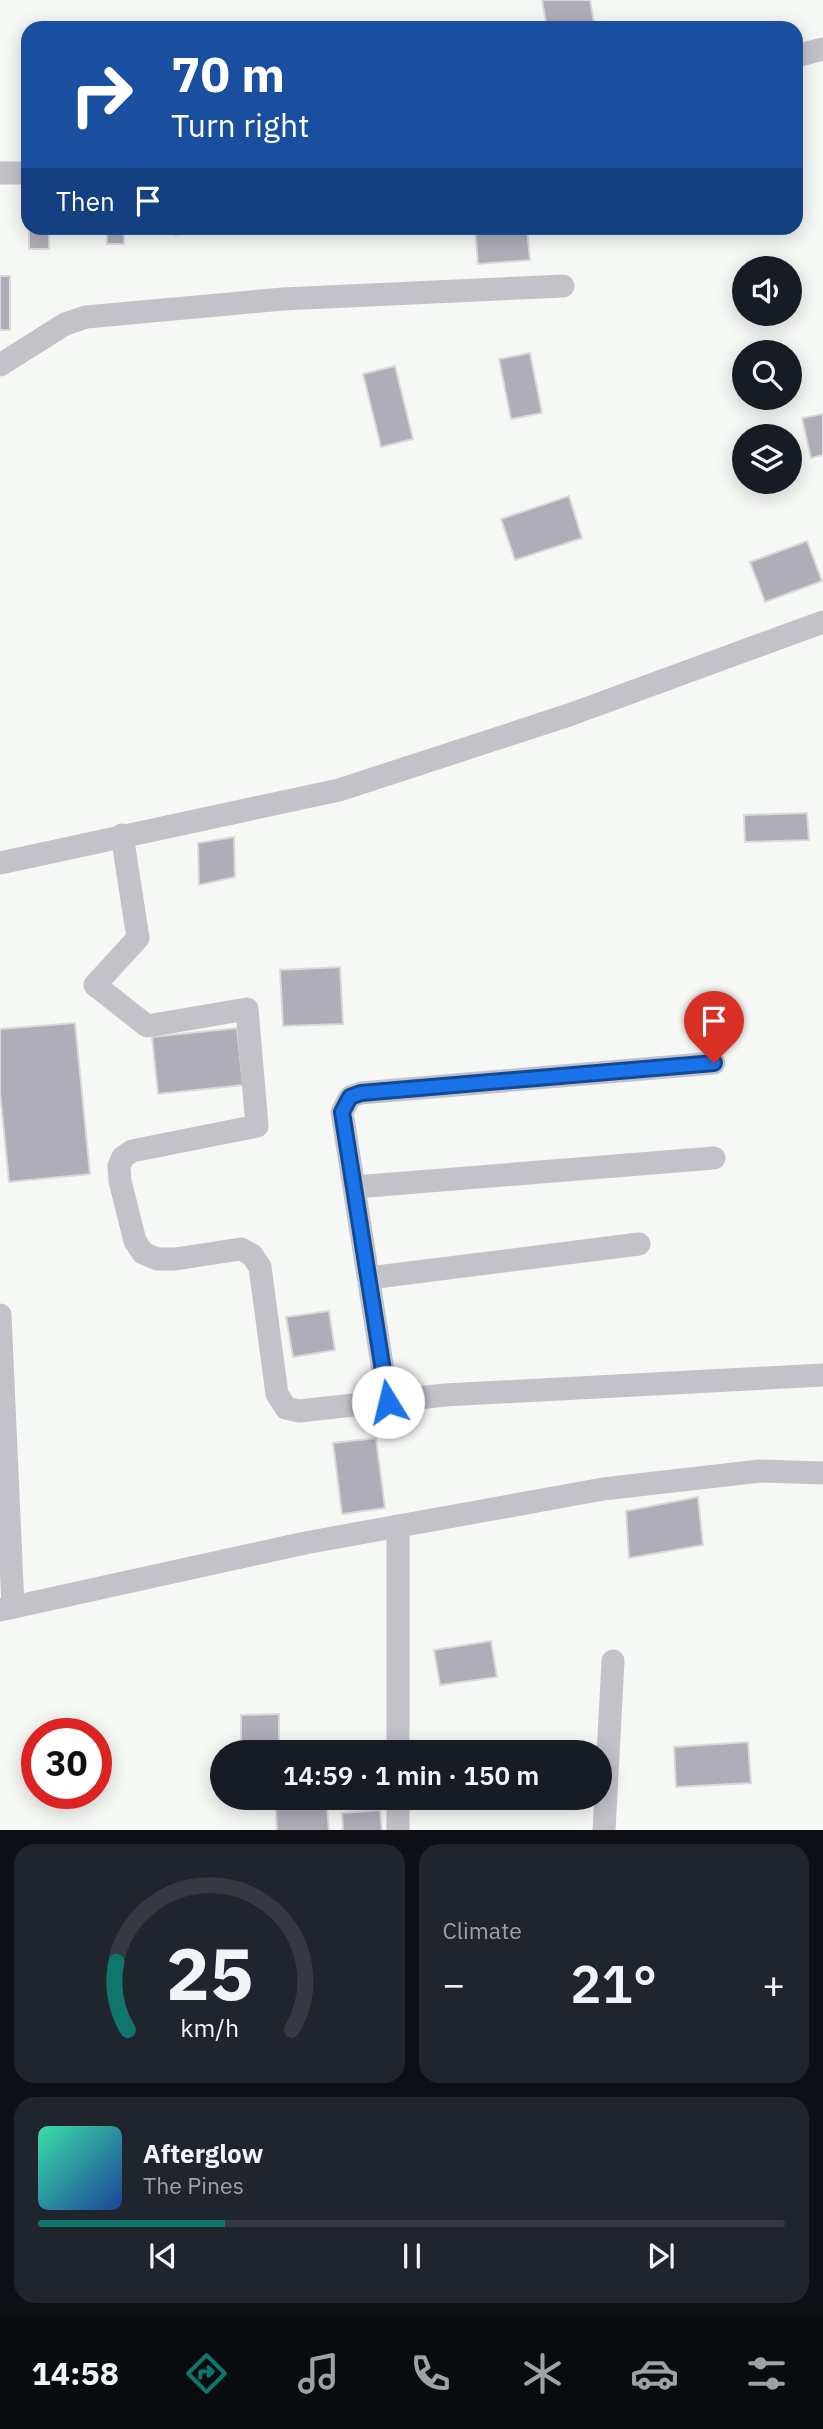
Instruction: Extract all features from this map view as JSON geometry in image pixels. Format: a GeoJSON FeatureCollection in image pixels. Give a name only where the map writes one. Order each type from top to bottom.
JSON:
{"type":"FeatureCollection","features":[{"type":"Feature","properties":{"kind":"street"},"geometry":{"type":"LineString","coordinates":[[803,54],[823,49]]}},
{"type":"Feature","properties":{"kind":"street"},"geometry":{"type":"LineString","coordinates":[[0,173],[21,173]]}},
{"type":"Feature","properties":{"kind":"street"},"geometry":{"type":"LineString","coordinates":[[0,365],[65,324],[86,317],[283,299],[563,286]]}},
{"type":"Feature","properties":{"kind":"street"},"geometry":{"type":"LineString","coordinates":[[0,863],[339,790],[569,715],[823,622]]}},
{"type":"Feature","properties":{"kind":"street"},"geometry":{"type":"LineString","coordinates":[[121,835],[138,938],[96,985],[147,1026],[247,1009],[257,1126],[132,1151],[123,1157],[119,1166],[120,1181],[135,1241],[143,1253],[157,1259],[241,1249],[252,1255],[260,1267],[277,1394],[286,1408],[299,1411],[445,1395],[823,1375]]}},
{"type":"Feature","properties":{"kind":"street"},"geometry":{"type":"LineString","coordinates":[[388,1402],[342,1112],[350,1097],[361,1093],[714,1063]]}},
{"type":"Feature","properties":{"kind":"street"},"geometry":{"type":"LineString","coordinates":[[355,1187],[714,1158]]}},
{"type":"Feature","properties":{"kind":"street"},"geometry":{"type":"LineString","coordinates":[[369,1278],[639,1244]]}},
{"type":"Feature","properties":{"kind":"street"},"geometry":{"type":"LineString","coordinates":[[0,1315],[7,1609],[304,1543],[603,1489],[760,1471],[823,1474]]}},
{"type":"Feature","properties":{"kind":"street"},"geometry":{"type":"LineString","coordinates":[[398,1526],[398,1740]]}},
{"type":"Feature","properties":{"kind":"street"},"geometry":{"type":"LineString","coordinates":[[607,1740],[613,1661]]}},
{"type":"Feature","properties":{"kind":"street"},"geometry":{"type":"LineString","coordinates":[[398,1810],[398,1830]]}},
{"type":"Feature","properties":{"kind":"street"},"geometry":{"type":"LineString","coordinates":[[604,1810],[604,1830]]}},
{"type":"Feature","properties":{"kind":"building"},"geometry":{"type":"Polygon","coordinates":[[[542,0],[590,0],[594,21],[546,21],[542,0]]]}},
{"type":"Feature","properties":{"kind":"building"},"geometry":{"type":"Polygon","coordinates":[[[29,235],[49,235],[49,249],[29,249],[29,235]]]}},
{"type":"Feature","properties":{"kind":"building"},"geometry":{"type":"Polygon","coordinates":[[[107,235],[124,235],[124,244],[107,244],[107,235]]]}},
{"type":"Feature","properties":{"kind":"building"},"geometry":{"type":"Polygon","coordinates":[[[476,235],[528,235],[530,260],[478,264],[476,235]]]}},
{"type":"Feature","properties":{"kind":"building"},"geometry":{"type":"Polygon","coordinates":[[[0,276],[10,276],[10,330],[0,330],[0,276]]]}},
{"type":"Feature","properties":{"kind":"building"},"geometry":{"type":"Polygon","coordinates":[[[530,353],[542,413],[511,419],[499,359],[530,353]]]}},
{"type":"Feature","properties":{"kind":"building"},"geometry":{"type":"Polygon","coordinates":[[[395,366],[413,439],[381,447],[363,374],[395,366]]]}},
{"type":"Feature","properties":{"kind":"building"},"geometry":{"type":"Polygon","coordinates":[[[823,414],[823,455],[811,458],[802,418],[823,414]]]}},
{"type":"Feature","properties":{"kind":"building"},"geometry":{"type":"Polygon","coordinates":[[[569,496],[582,538],[515,560],[501,519],[569,496]]]}},
{"type":"Feature","properties":{"kind":"building"},"geometry":{"type":"Polygon","coordinates":[[[807,541],[822,581],[765,602],[750,562],[807,541]]]}},
{"type":"Feature","properties":{"kind":"building"},"geometry":{"type":"Polygon","coordinates":[[[807,813],[809,840],[745,842],[744,815],[807,813]]]}},
{"type":"Feature","properties":{"kind":"building"},"geometry":{"type":"Polygon","coordinates":[[[234,837],[235,877],[199,885],[198,843],[234,837]]]}},
{"type":"Feature","properties":{"kind":"building"},"geometry":{"type":"Polygon","coordinates":[[[340,967],[343,1024],[283,1026],[280,970],[340,967]]]}},
{"type":"Feature","properties":{"kind":"building"},"geometry":{"type":"Polygon","coordinates":[[[75,1023],[90,1174],[9,1182],[0,1092],[0,1029],[75,1023]]]}},
{"type":"Feature","properties":{"kind":"building"},"geometry":{"type":"Polygon","coordinates":[[[237,1028],[243,1085],[158,1094],[152,1037],[237,1028]]]}},
{"type":"Feature","properties":{"kind":"building"},"geometry":{"type":"Polygon","coordinates":[[[329,1311],[335,1350],[293,1357],[286,1317],[329,1311]]]}},
{"type":"Feature","properties":{"kind":"building"},"geometry":{"type":"Polygon","coordinates":[[[376,1438],[385,1508],[342,1514],[333,1443],[376,1438]]]}},
{"type":"Feature","properties":{"kind":"building"},"geometry":{"type":"Polygon","coordinates":[[[698,1497],[703,1545],[629,1558],[626,1511],[698,1497]]]}},
{"type":"Feature","properties":{"kind":"building"},"geometry":{"type":"Polygon","coordinates":[[[491,1641],[497,1677],[440,1685],[434,1650],[491,1641]]]}},
{"type":"Feature","properties":{"kind":"building"},"geometry":{"type":"Polygon","coordinates":[[[279,1714],[279,1740],[241,1740],[241,1715],[279,1714]]]}},
{"type":"Feature","properties":{"kind":"building"},"geometry":{"type":"Polygon","coordinates":[[[748,1742],[751,1783],[676,1787],[674,1747],[748,1742]]]}},
{"type":"Feature","properties":{"kind":"building"},"geometry":{"type":"Polygon","coordinates":[[[276,1810],[327,1810],[329,1830],[277,1830],[276,1810]]]}},
{"type":"Feature","properties":{"kind":"building"},"geometry":{"type":"Polygon","coordinates":[[[380,1810],[382,1830],[343,1830],[342,1813],[380,1810]]]}},
{"type":"Feature","properties":{"kind":"route"},"geometry":{"type":"LineString","coordinates":[[388,1402],[342,1112],[350,1097],[361,1093],[714,1063]]}}]}
